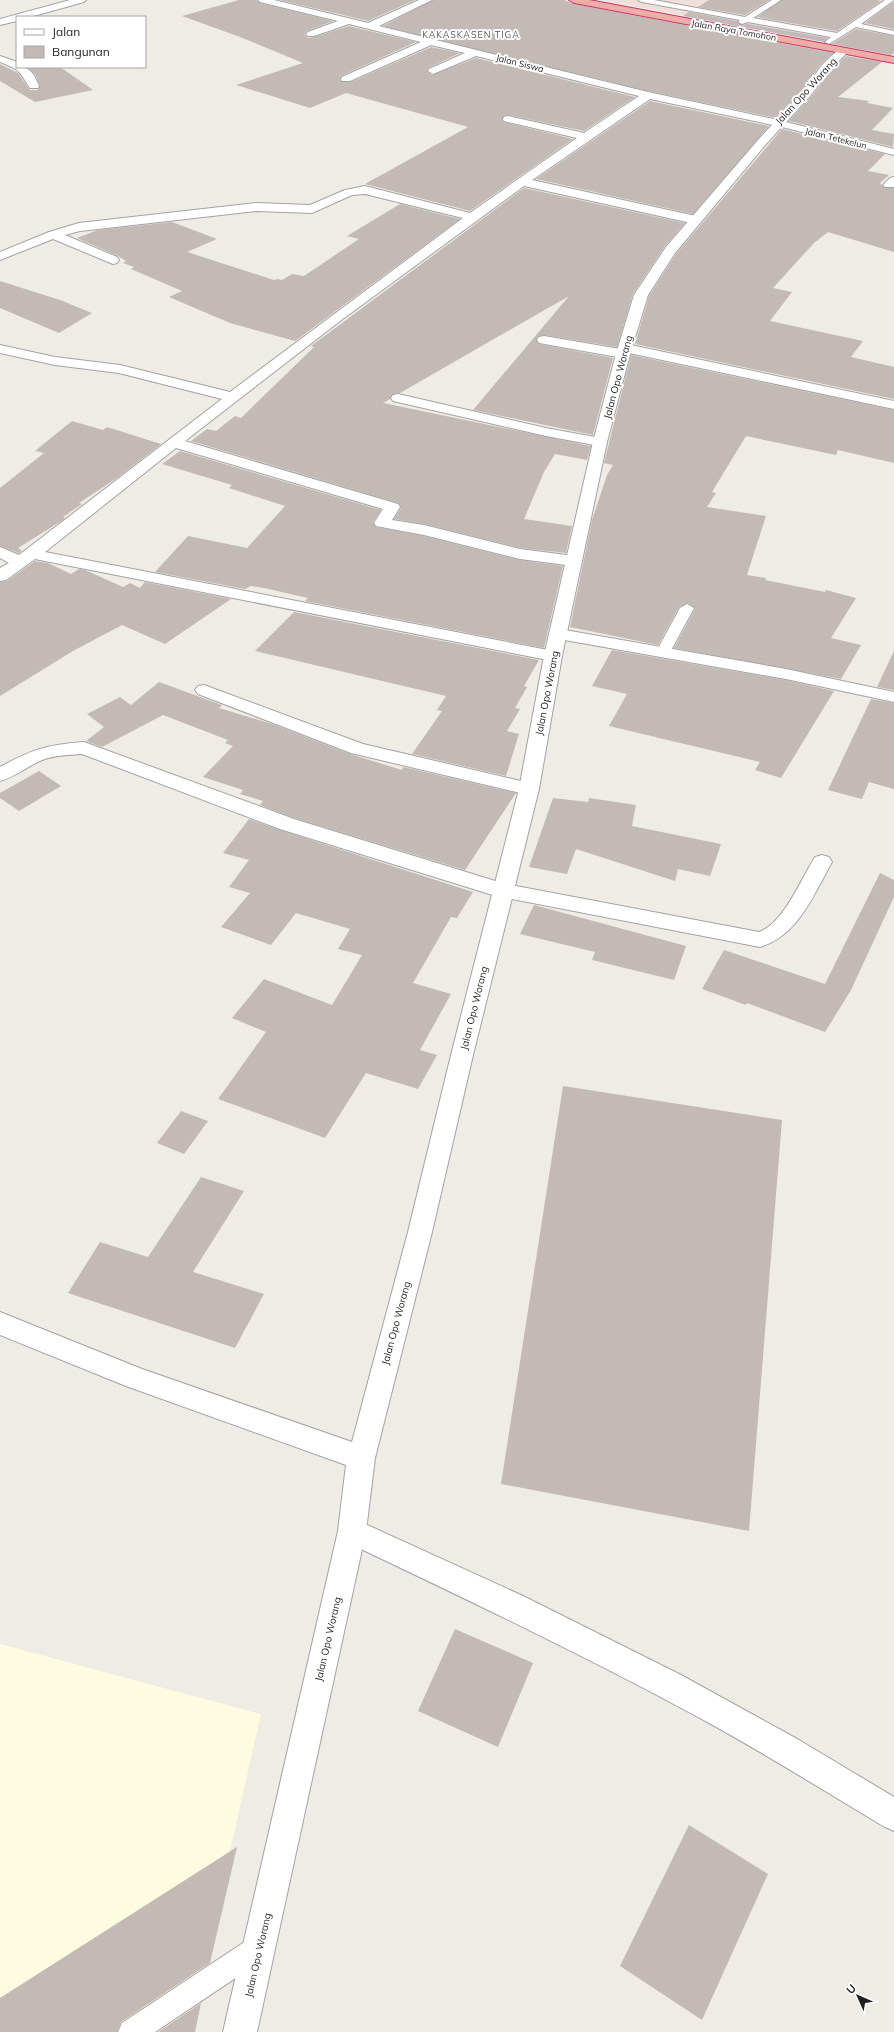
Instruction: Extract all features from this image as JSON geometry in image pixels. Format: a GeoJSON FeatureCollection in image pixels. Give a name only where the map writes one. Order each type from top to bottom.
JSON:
{"type":"FeatureCollection","features":[{"type":"Feature","properties":{"kind":"highway","name":"Jalan Raya Tomohon"},"geometry":{"type":"LineString","coordinates":[[574,0],[822,47],[841,44],[894,60]]}},
{"type":"Feature","properties":{"kind":"street"},"geometry":{"type":"LineString","coordinates":[[22,16],[81,0]]}},
{"type":"Feature","properties":{"kind":"street","name":"Jalan Siswa"},"geometry":{"type":"LineString","coordinates":[[263,0],[648,95],[778,123]]}},
{"type":"Feature","properties":{"kind":"street"},"geometry":{"type":"LineString","coordinates":[[370,26],[427,0]]}},
{"type":"Feature","properties":{"kind":"street"},"geometry":{"type":"LineString","coordinates":[[0,22],[16,18]]}},
{"type":"Feature","properties":{"kind":"street"},"geometry":{"type":"LineString","coordinates":[[310,34],[348,21]]}},
{"type":"Feature","properties":{"kind":"street"},"geometry":{"type":"LineString","coordinates":[[346,79],[431,41]]}},
{"type":"Feature","properties":{"kind":"street","name":"Jalan Opo Worang"},"geometry":{"type":"LineString","coordinates":[[240,2032],[352,1532],[360,1458],[420,1232],[529,789],[554,656],[574,561],[600,442],[624,351],[641,295],[670,250],[778,123],[806,94],[841,44]]}},
{"type":"Feature","properties":{"kind":"street"},"geometry":{"type":"LineString","coordinates":[[433,71],[476,52]]}},
{"type":"Feature","properties":{"kind":"street"},"geometry":{"type":"LineString","coordinates":[[0,59],[16,66]]}},
{"type":"Feature","properties":{"kind":"street"},"geometry":{"type":"LineString","coordinates":[[21,68],[28,73],[34,86]]}},
{"type":"Feature","properties":{"kind":"street"},"geometry":{"type":"LineString","coordinates":[[0,576],[26,558],[233,396],[473,217],[585,137],[648,95]]}},
{"type":"Feature","properties":{"kind":"street"},"geometry":{"type":"LineString","coordinates":[[508,119],[585,137]]}},
{"type":"Feature","properties":{"kind":"street","name":"Jalan Tetekelun"},"geometry":{"type":"LineString","coordinates":[[778,123],[894,152]]}},
{"type":"Feature","properties":{"kind":"street"},"geometry":{"type":"LineString","coordinates":[[524,182],[696,220]]}},
{"type":"Feature","properties":{"kind":"street"},"geometry":{"type":"LineString","coordinates":[[0,256],[53,235],[93,225],[257,207],[312,209],[342,195],[357,190],[365,190],[473,217]]}},
{"type":"Feature","properties":{"kind":"street"},"geometry":{"type":"LineString","coordinates":[[53,235],[113,260]]}},
{"type":"Feature","properties":{"kind":"street"},"geometry":{"type":"LineString","coordinates":[[544,340],[624,351],[894,405]]}},
{"type":"Feature","properties":{"kind":"street"},"geometry":{"type":"LineString","coordinates":[[0,349],[55,361],[120,369],[175,384],[233,396]]}},
{"type":"Feature","properties":{"kind":"street"},"geometry":{"type":"LineString","coordinates":[[398,398],[546,432],[600,442]]}},
{"type":"Feature","properties":{"kind":"street"},"geometry":{"type":"LineString","coordinates":[[174,443],[392,507],[382,523],[424,530],[520,554],[574,561]]}},
{"type":"Feature","properties":{"kind":"street"},"geometry":{"type":"LineString","coordinates":[[0,552],[554,656]]}},
{"type":"Feature","properties":{"kind":"street"},"geometry":{"type":"LineString","coordinates":[[559,634],[786,674],[894,697]]}},
{"type":"Feature","properties":{"kind":"street"},"geometry":{"type":"LineString","coordinates":[[204,690],[310,729],[358,749],[529,789]]}},
{"type":"Feature","properties":{"kind":"street"},"geometry":{"type":"LineString","coordinates":[[0,775],[35,756],[54,750],[84,748],[288,824],[503,891],[760,940],[768,939],[784,923],[822,862]]}},
{"type":"Feature","properties":{"kind":"street"},"geometry":{"type":"LineString","coordinates":[[0,1323],[135,1378],[360,1458]]}},
{"type":"Feature","properties":{"kind":"street"},"geometry":{"type":"LineString","coordinates":[[352,1532],[504,1602],[643,1672],[774,1742],[894,1816]]}},
{"type":"Feature","properties":{"kind":"lane"},"geometry":{"type":"LineString","coordinates":[[642,0],[746,20],[841,44]]}},
{"type":"Feature","properties":{"kind":"lane"},"geometry":{"type":"LineString","coordinates":[[731,29],[778,0]]}},
{"type":"Feature","properties":{"kind":"lane"},"geometry":{"type":"LineString","coordinates":[[822,47],[841,44],[856,25],[890,0]]}},
{"type":"Feature","properties":{"kind":"lane"},"geometry":{"type":"LineString","coordinates":[[856,25],[894,32]]}},
{"type":"Feature","properties":{"kind":"lane"},"geometry":{"type":"LineString","coordinates":[[663,652],[687,608]]}},
{"type":"Feature","properties":{"kind":"lane"},"geometry":{"type":"LineString","coordinates":[[131,2032],[260,1947]]}},
{"type":"Feature","properties":{"kind":"shaded area"},"geometry":{"type":"Polygon","coordinates":[[[601,0],[894,0],[894,54],[601,0]]]}},
{"type":"Feature","properties":{"kind":"shaded area"},"geometry":{"type":"Polygon","coordinates":[[[0,1644],[261,1714],[189,2032],[0,2032],[0,1644]]]}},
{"type":"Feature","properties":{"kind":"building"},"geometry":{"type":"Polygon","coordinates":[[[239,0],[256,0],[260,3],[333,21],[307,31],[304,34],[308,38],[349,26],[416,42],[341,76],[340,80],[342,82],[351,82],[431,47],[460,53],[428,68],[427,71],[432,75],[476,58],[635,97],[584,131],[508,115],[504,116],[502,120],[504,122],[573,139],[470,211],[365,184],[468,127],[346,93],[310,108],[236,85],[303,63],[240,37],[182,16],[239,0]]]}},
{"type":"Feature","properties":{"kind":"building"},"geometry":{"type":"Polygon","coordinates":[[[280,0],[415,0],[368,21],[280,0]]]}},
{"type":"Feature","properties":{"kind":"building"},"geometry":{"type":"Polygon","coordinates":[[[433,0],[564,0],[574,4],[833,53],[822,63],[801,91],[776,118],[648,91],[383,26],[433,0]]]}},
{"type":"Feature","properties":{"kind":"building"},"geometry":{"type":"Polygon","coordinates":[[[709,0],[769,0],[745,15],[698,7],[709,0]]]}},
{"type":"Feature","properties":{"kind":"building"},"geometry":{"type":"Polygon","coordinates":[[[782,0],[881,1],[837,31],[757,17],[782,0]]]}},
{"type":"Feature","properties":{"kind":"building"},"geometry":{"type":"Polygon","coordinates":[[[894,3],[894,29],[865,23],[894,3]]]}},
{"type":"Feature","properties":{"kind":"building"},"geometry":{"type":"Polygon","coordinates":[[[689,12],[737,21],[741,25],[748,24],[828,38],[824,42],[683,16],[689,12]]]}},
{"type":"Feature","properties":{"kind":"building"},"geometry":{"type":"Polygon","coordinates":[[[856,29],[894,36],[894,53],[891,55],[832,44],[856,29]]]}},
{"type":"Feature","properties":{"kind":"building"},"geometry":{"type":"Polygon","coordinates":[[[846,56],[882,62],[838,97],[869,101],[867,103],[893,108],[872,130],[894,134],[893,147],[789,121],[811,97],[832,69],[846,56]]]}},
{"type":"Feature","properties":{"kind":"building"},"geometry":{"type":"Polygon","coordinates":[[[0,64],[18,73],[30,90],[38,90],[40,85],[35,74],[27,68],[61,68],[93,90],[35,102],[0,81],[0,64]]]}},
{"type":"Feature","properties":{"kind":"building"},"geometry":{"type":"Polygon","coordinates":[[[650,101],[769,126],[693,214],[536,179],[650,101]]]}},
{"type":"Feature","properties":{"kind":"building"},"geometry":{"type":"Polygon","coordinates":[[[782,129],[885,154],[868,171],[889,175],[880,183],[885,188],[894,188],[894,252],[828,232],[814,243],[773,288],[792,292],[770,321],[863,341],[851,357],[894,367],[894,399],[635,344],[649,296],[676,254],[782,129]]]}},
{"type":"Feature","properties":{"kind":"building"},"geometry":{"type":"Polygon","coordinates":[[[524,188],[685,223],[665,246],[633,294],[617,347],[544,335],[539,336],[536,339],[539,344],[613,358],[593,435],[473,410],[569,296],[400,393],[393,394],[390,399],[383,403],[591,446],[587,460],[555,454],[544,472],[524,519],[572,526],[566,553],[520,548],[424,524],[394,519],[401,508],[398,503],[191,441],[207,429],[216,431],[235,416],[241,418],[314,347],[311,346],[524,188]]]}},
{"type":"Feature","properties":{"kind":"building"},"geometry":{"type":"Polygon","coordinates":[[[400,204],[460,219],[295,341],[230,323],[169,297],[182,291],[131,269],[134,267],[123,263],[126,261],[118,256],[77,238],[98,230],[172,222],[217,239],[187,252],[274,280],[282,280],[292,274],[304,276],[359,239],[347,236],[400,204]]]}},
{"type":"Feature","properties":{"kind":"building"},"geometry":{"type":"Polygon","coordinates":[[[0,281],[60,300],[92,313],[59,333],[0,308],[0,281]]]}},
{"type":"Feature","properties":{"kind":"building"},"geometry":{"type":"Polygon","coordinates":[[[631,355],[894,410],[894,463],[838,450],[836,455],[746,436],[712,492],[716,493],[707,507],[766,516],[747,575],[825,592],[826,590],[856,598],[831,638],[861,645],[841,679],[674,648],[695,609],[688,603],[679,607],[658,645],[570,627],[592,520],[607,475],[613,465],[604,463],[631,355]]]}},
{"type":"Feature","properties":{"kind":"building"},"geometry":{"type":"Polygon","coordinates":[[[72,421],[103,430],[107,427],[161,444],[117,478],[79,503],[82,504],[63,517],[65,518],[63,520],[18,548],[22,551],[19,553],[0,546],[0,488],[44,453],[35,451],[72,421]]]}},
{"type":"Feature","properties":{"kind":"building"},"geometry":{"type":"Polygon","coordinates":[[[180,451],[381,510],[373,522],[376,527],[424,536],[520,560],[563,566],[544,648],[305,601],[308,598],[264,588],[251,586],[245,589],[155,572],[188,536],[247,548],[285,506],[229,488],[232,485],[162,464],[180,451]]]}},
{"type":"Feature","properties":{"kind":"building"},"geometry":{"type":"Polygon","coordinates":[[[35,561],[48,563],[71,574],[79,569],[85,570],[123,587],[130,583],[140,588],[145,582],[231,599],[165,644],[122,625],[73,651],[0,696],[0,582],[7,581],[35,561]]]}},
{"type":"Feature","properties":{"kind":"building"},"geometry":{"type":"Polygon","coordinates":[[[294,612],[539,660],[524,686],[527,687],[515,708],[520,709],[507,731],[519,734],[506,776],[412,754],[442,711],[437,710],[446,696],[255,651],[294,612]]]}},
{"type":"Feature","properties":{"kind":"building"},"geometry":{"type":"Polygon","coordinates":[[[612,650],[786,680],[834,691],[781,778],[755,770],[760,762],[609,726],[627,694],[592,686],[612,650]]]}},
{"type":"Feature","properties":{"kind":"building"},"geometry":{"type":"Polygon","coordinates":[[[894,651],[894,690],[877,687],[894,651]]]}},
{"type":"Feature","properties":{"kind":"building"},"geometry":{"type":"Polygon","coordinates":[[[159,682],[222,705],[219,708],[272,724],[350,754],[402,770],[403,767],[516,793],[465,870],[294,818],[260,805],[263,801],[240,794],[243,790],[203,777],[233,746],[225,743],[228,740],[163,715],[102,747],[86,741],[104,727],[87,714],[120,697],[131,705],[159,682]]]}},
{"type":"Feature","properties":{"kind":"building"},"geometry":{"type":"Polygon","coordinates":[[[871,699],[894,703],[894,789],[869,782],[862,799],[828,790],[871,699]]]}},
{"type":"Feature","properties":{"kind":"building"},"geometry":{"type":"Polygon","coordinates":[[[39,771],[61,786],[19,811],[0,798],[0,793],[39,771]]]}},
{"type":"Feature","properties":{"kind":"building"},"geometry":{"type":"Polygon","coordinates":[[[553,798],[588,802],[589,798],[636,805],[632,826],[721,844],[710,876],[678,869],[675,881],[576,849],[567,874],[529,867],[553,798]]]}},
{"type":"Feature","properties":{"kind":"building"},"geometry":{"type":"Polygon","coordinates":[[[249,819],[473,892],[457,918],[451,917],[413,983],[451,994],[420,1050],[437,1055],[418,1089],[366,1073],[325,1138],[218,1099],[266,1032],[232,1018],[264,979],[332,1005],[362,955],[338,949],[350,929],[296,913],[271,945],[221,927],[250,893],[229,887],[249,860],[223,853],[249,819]]]}},
{"type":"Feature","properties":{"kind":"building"},"geometry":{"type":"Polygon","coordinates":[[[880,873],[894,880],[894,897],[851,990],[825,1032],[747,1003],[746,1005],[702,989],[724,950],[825,984],[880,873]]]}},
{"type":"Feature","properties":{"kind":"building"},"geometry":{"type":"Polygon","coordinates":[[[534,905],[686,946],[674,980],[592,960],[595,952],[520,934],[534,905]]]}},
{"type":"Feature","properties":{"kind":"building"},"geometry":{"type":"Polygon","coordinates":[[[563,1086],[782,1120],[749,1531],[501,1484],[563,1086]]]}},
{"type":"Feature","properties":{"kind":"building"},"geometry":{"type":"Polygon","coordinates":[[[181,1111],[208,1121],[184,1154],[157,1143],[181,1111]]]}},
{"type":"Feature","properties":{"kind":"building"},"geometry":{"type":"Polygon","coordinates":[[[201,1177],[244,1191],[193,1272],[264,1294],[235,1348],[68,1293],[100,1242],[148,1257],[201,1177]]]}},
{"type":"Feature","properties":{"kind":"building"},"geometry":{"type":"Polygon","coordinates":[[[455,1629],[533,1663],[498,1747],[418,1711],[455,1629]]]}},
{"type":"Feature","properties":{"kind":"building"},"geometry":{"type":"Polygon","coordinates":[[[689,1825],[768,1874],[702,2020],[620,1966],[689,1825]]]}},
{"type":"Feature","properties":{"kind":"building"},"geometry":{"type":"Polygon","coordinates":[[[237,1847],[210,1963],[121,2022],[117,2032],[0,2032],[0,1998],[237,1847]]]}},
{"type":"Feature","properties":{"kind":"building"},"geometry":{"type":"Polygon","coordinates":[[[201,2003],[195,2032],[158,2032],[201,2003]]]}},
{"type":"Feature","properties":{"kind":"district","name":"KAKASKASEN TIGA"},"geometry":{"type":"Point","coordinates":[471,34]}}]}
